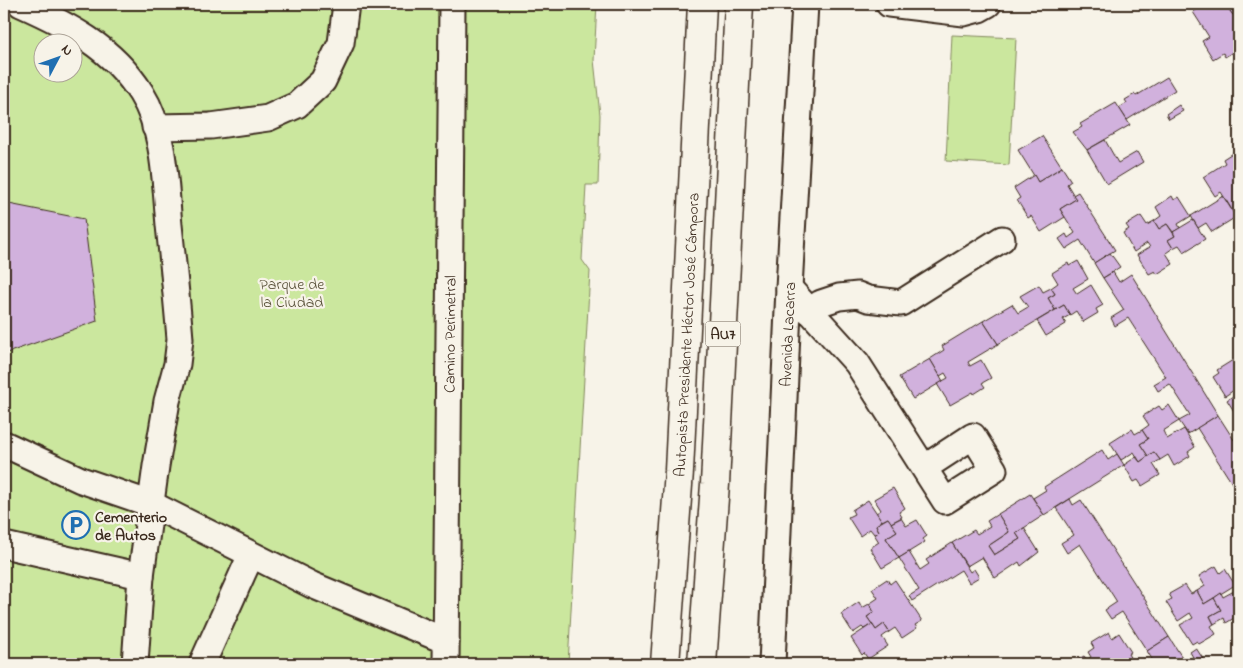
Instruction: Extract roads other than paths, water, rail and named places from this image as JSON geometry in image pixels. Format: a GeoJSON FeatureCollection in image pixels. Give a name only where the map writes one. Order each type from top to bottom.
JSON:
{"type":"FeatureCollection","features":[{"type":"Feature","properties":{"kind":"highway","name":"Autopista Presidente Héctor José Cámpora"},"geometry":{"type":"LineString","coordinates":[[665,664],[679,471],[702,4]]}},
{"type":"Feature","properties":{"kind":"highway","name":"AU7"},"geometry":{"type":"LineString","coordinates":[[702,664],[715,484],[740,4]]}},
{"type":"Feature","properties":{"kind":"highway"},"geometry":{"type":"LineString","coordinates":[[646,664],[652,609],[679,471]]}},
{"type":"Feature","properties":{"kind":"highway"},"geometry":{"type":"LineString","coordinates":[[715,484],[720,664]]}},
{"type":"Feature","properties":{"kind":"street"},"geometry":{"type":"LineString","coordinates":[[21,4],[62,22],[89,39],[123,69],[141,93],[149,109],[161,150],[180,339],[177,364],[167,401],[151,504],[141,576],[134,664]]}},
{"type":"Feature","properties":{"kind":"street"},"geometry":{"type":"LineString","coordinates":[[155,127],[211,126],[268,118],[297,105],[323,81],[341,43],[346,4]]}},
{"type":"Feature","properties":{"kind":"street","name":"Camino Perimetral"},"geometry":{"type":"LineString","coordinates":[[446,653],[452,4]]}},
{"type":"Feature","properties":{"kind":"street","name":"Avenida Lacarra"},"geometry":{"type":"LineString","coordinates":[[772,664],[789,288],[805,4]]}},
{"type":"Feature","properties":{"kind":"street"},"geometry":{"type":"LineString","coordinates":[[889,4],[964,13],[979,9],[988,4]]}},
{"type":"Feature","properties":{"kind":"street"},"geometry":{"type":"LineString","coordinates":[[809,311],[821,303],[839,297],[858,295],[868,299],[901,303],[1002,239]]}},
{"type":"Feature","properties":{"kind":"street"},"geometry":{"type":"LineString","coordinates":[[789,288],[857,363],[924,468]]}},
{"type":"Feature","properties":{"kind":"street"},"geometry":{"type":"LineString","coordinates":[[4,444],[81,480],[151,504],[446,653]]}},
{"type":"Feature","properties":{"kind":"street"},"geometry":{"type":"LineString","coordinates":[[4,545],[141,576]]}},
{"type":"Feature","properties":{"kind":"street"},"geometry":{"type":"LineString","coordinates":[[202,664],[251,555]]}},
{"type":"Feature","properties":{"kind":"place","name":"Cementerio de Autos"},"geometry":{"type":"Point","coordinates":[76,525]}},
{"type":"Feature","properties":{"kind":"park label","name":"Parque de la Ciudad"},"geometry":{"type":"Point","coordinates":[292,292]}}]}
